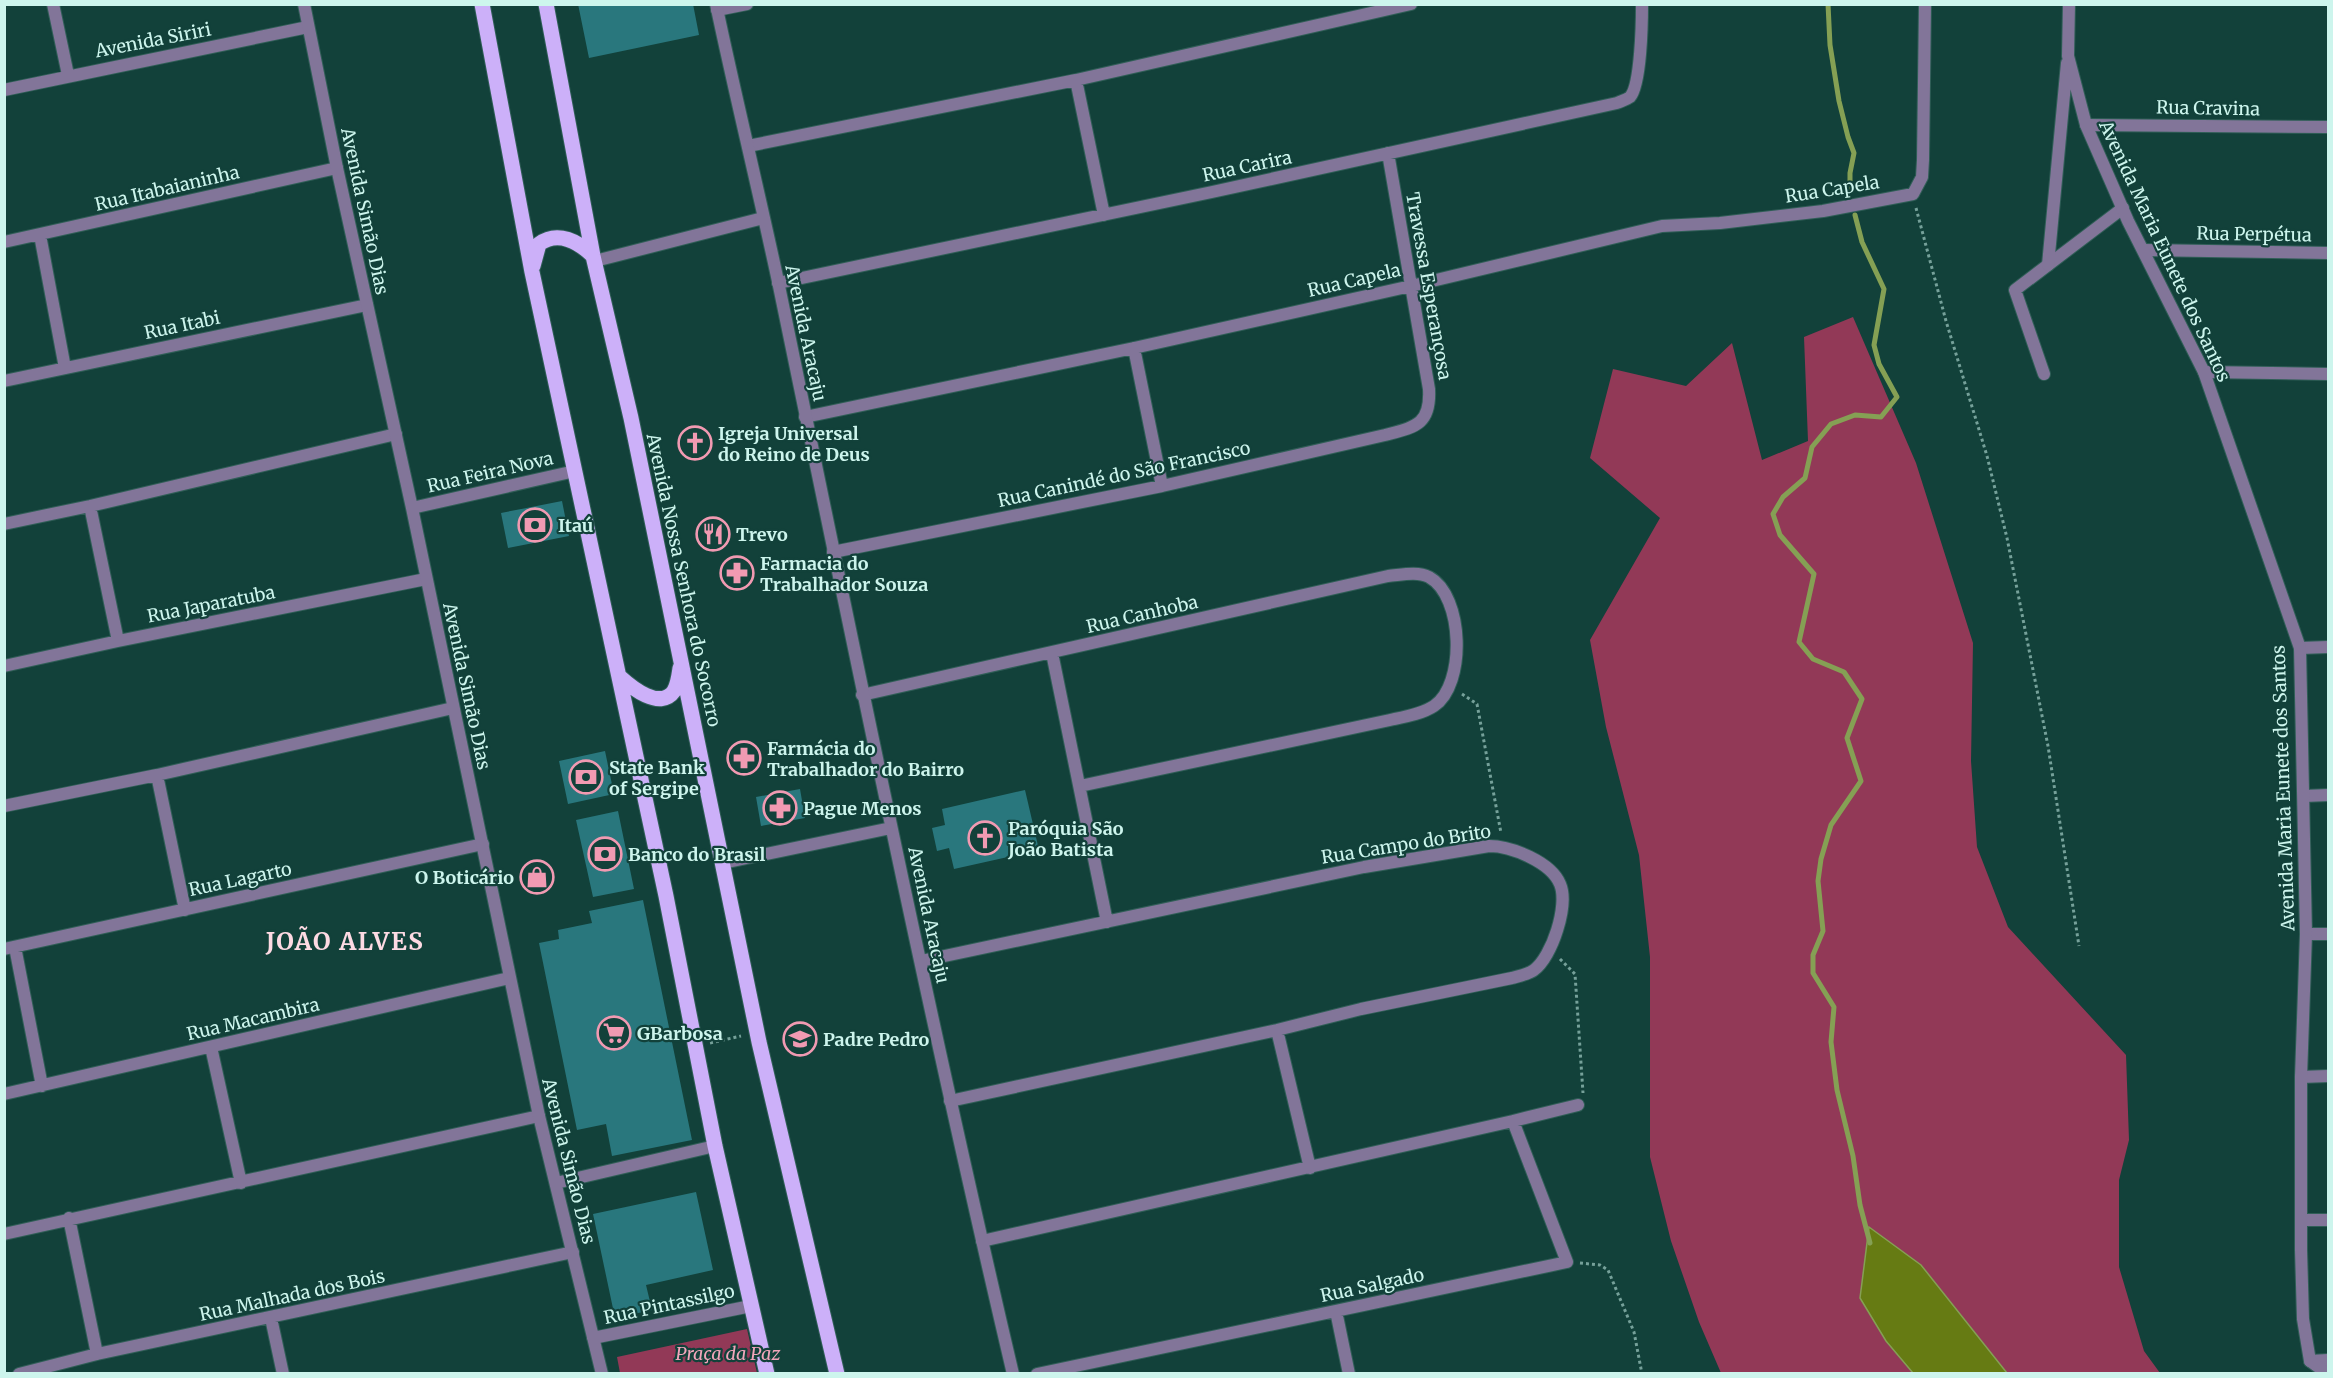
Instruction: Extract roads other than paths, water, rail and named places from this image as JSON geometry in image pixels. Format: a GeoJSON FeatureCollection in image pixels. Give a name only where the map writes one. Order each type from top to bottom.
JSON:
{"type":"FeatureCollection","features":[{"type":"Feature","properties":{"kind":"main road"},"geometry":{"type":"LineString","coordinates":[[482,4],[532,272],[620,677],[715,1146],[767,1374]]}},
{"type":"Feature","properties":{"kind":"main road","name":"Avenida Nossa Senhora do Socorro"},"geometry":{"type":"LineString","coordinates":[[546,4],[594,258],[630,418],[757,1032],[837,1374]]}},
{"type":"Feature","properties":{"kind":"main road"},"geometry":{"type":"LineString","coordinates":[[532,272],[538,247],[541,242],[547,240],[574,240],[594,258]]}},
{"type":"Feature","properties":{"kind":"main road"},"geometry":{"type":"LineString","coordinates":[[620,677],[649,697],[665,697],[671,694],[676,687],[681,661]]}},
{"type":"Feature","properties":{"kind":"street"},"geometry":{"type":"LineString","coordinates":[[53,4],[68,75]]}},
{"type":"Feature","properties":{"kind":"street","name":"Avenida Simão Dias"},"geometry":{"type":"LineString","coordinates":[[304,4],[337,168],[483,844],[538,1116],[603,1374]]}},
{"type":"Feature","properties":{"kind":"street"},"geometry":{"type":"LineString","coordinates":[[717,7],[747,4]]}},
{"type":"Feature","properties":{"kind":"street"},"geometry":{"type":"LineString","coordinates":[[748,146],[1076,80],[1367,9],[1411,4]]}},
{"type":"Feature","properties":{"kind":"street","name":"Rua Carira"},"geometry":{"type":"LineString","coordinates":[[778,283],[1590,110],[1625,100],[1634,91],[1636,80],[1642,4]]}},
{"type":"Feature","properties":{"kind":"street","name":"Rua Capela"},"geometry":{"type":"LineString","coordinates":[[805,417],[1134,348],[1411,286],[1662,226],[1720,223],[1823,211],[1912,194],[1922,177],[1925,4]]}},
{"type":"Feature","properties":{"kind":"street","name":"Avenida Maria Eunete dos Santos"},"geometry":{"type":"LineString","coordinates":[[2048,265],[2068,56],[2069,4]]}},
{"type":"Feature","properties":{"kind":"street","name":"Avenida Aracaju"},"geometry":{"type":"LineString","coordinates":[[717,7],[778,283],[862,694],[950,1101],[1013,1374]]}},
{"type":"Feature","properties":{"kind":"street","name":"Avenida Siriri"},"geometry":{"type":"LineString","coordinates":[[4,90],[308,27]]}},
{"type":"Feature","properties":{"kind":"street","name":"Avenida Maria Eunete dos Santos"},"geometry":{"type":"LineString","coordinates":[[2068,56],[2086,124],[2122,208],[2204,372],[2300,648],[2306,934],[2301,1077],[2303,1319],[2310,1361]]}},
{"type":"Feature","properties":{"kind":"street"},"geometry":{"type":"LineString","coordinates":[[1076,80],[1104,215]]}},
{"type":"Feature","properties":{"kind":"street","name":"Rua Cravina"},"geometry":{"type":"LineString","coordinates":[[2086,124],[2328,128]]}},
{"type":"Feature","properties":{"kind":"street","name":"Travessa Esperançosa"},"geometry":{"type":"LineString","coordinates":[[1388,153],[1429,389],[1428,412],[1421,422]]}},
{"type":"Feature","properties":{"kind":"street","name":"Rua Itabaianinha"},"geometry":{"type":"LineString","coordinates":[[4,242],[40,236],[337,168]]}},
{"type":"Feature","properties":{"kind":"street"},"geometry":{"type":"LineString","coordinates":[[2044,374],[2014,290],[2122,208]]}},
{"type":"Feature","properties":{"kind":"street"},"geometry":{"type":"LineString","coordinates":[[594,258],[763,218]]}},
{"type":"Feature","properties":{"kind":"street"},"geometry":{"type":"LineString","coordinates":[[40,236],[65,368]]}},
{"type":"Feature","properties":{"kind":"street","name":"Rua Perpétua"},"geometry":{"type":"LineString","coordinates":[[2144,250],[2328,253]]}},
{"type":"Feature","properties":{"kind":"street","name":"Rua Itabi"},"geometry":{"type":"LineString","coordinates":[[4,381],[367,305]]}},
{"type":"Feature","properties":{"kind":"street"},"geometry":{"type":"LineString","coordinates":[[1134,348],[1162,486]]}},
{"type":"Feature","properties":{"kind":"street"},"geometry":{"type":"LineString","coordinates":[[2204,372],[2328,374]]}},
{"type":"Feature","properties":{"kind":"street","name":"Rua Canindé do São Francisco"},"geometry":{"type":"LineString","coordinates":[[833,552],[1162,486],[1397,432],[1421,422]]}},
{"type":"Feature","properties":{"kind":"street"},"geometry":{"type":"LineString","coordinates":[[4,524],[396,434]]}},
{"type":"Feature","properties":{"kind":"street","name":"Rua Feira Nova"},"geometry":{"type":"LineString","coordinates":[[412,508],[575,471]]}},
{"type":"Feature","properties":{"kind":"street"},"geometry":{"type":"LineString","coordinates":[[90,506],[118,641]]}},
{"type":"Feature","properties":{"kind":"street","name":"Rua Canhoba"},"geometry":{"type":"LineString","coordinates":[[862,694],[1053,653],[1361,581],[1405,574],[1430,578],[1447,597],[1455,619],[1456,661],[1450,686],[1434,706],[1408,716],[1378,723],[1080,786]]}},
{"type":"Feature","properties":{"kind":"street","name":"Rua Japaratuba"},"geometry":{"type":"LineString","coordinates":[[4,666],[426,579]]}},
{"type":"Feature","properties":{"kind":"street"},"geometry":{"type":"LineString","coordinates":[[2300,648],[2328,647]]}},
{"type":"Feature","properties":{"kind":"street"},"geometry":{"type":"LineString","coordinates":[[1053,653],[1107,922]]}},
{"type":"Feature","properties":{"kind":"street"},"geometry":{"type":"LineString","coordinates":[[4,806],[157,775],[453,708]]}},
{"type":"Feature","properties":{"kind":"street"},"geometry":{"type":"LineString","coordinates":[[157,775],[185,910]]}},
{"type":"Feature","properties":{"kind":"street"},"geometry":{"type":"LineString","coordinates":[[2304,796],[2328,795]]}},
{"type":"Feature","properties":{"kind":"street"},"geometry":{"type":"LineString","coordinates":[[723,863],[891,828]]}},
{"type":"Feature","properties":{"kind":"street","name":"Rua Lagarto"},"geometry":{"type":"LineString","coordinates":[[10,948],[483,844]]}},
{"type":"Feature","properties":{"kind":"street","name":"Rua Campo do Brito"},"geometry":{"type":"LineString","coordinates":[[921,961],[1364,867],[1477,848],[1503,847],[1522,853],[1545,867],[1560,883],[1562,900],[1559,921],[1545,958],[1533,971],[1512,978],[1361,1009],[1277,1030],[950,1101]]}},
{"type":"Feature","properties":{"kind":"street"},"geometry":{"type":"LineString","coordinates":[[2306,934],[2328,934]]}},
{"type":"Feature","properties":{"kind":"street"},"geometry":{"type":"LineString","coordinates":[[10,948],[42,1086]]}},
{"type":"Feature","properties":{"kind":"street","name":"Rua Macambira"},"geometry":{"type":"LineString","coordinates":[[4,1094],[509,978]]}},
{"type":"Feature","properties":{"kind":"street"},"geometry":{"type":"LineString","coordinates":[[1277,1030],[1310,1168]]}},
{"type":"Feature","properties":{"kind":"street"},"geometry":{"type":"LineString","coordinates":[[211,1047],[241,1183]]}},
{"type":"Feature","properties":{"kind":"street"},"geometry":{"type":"LineString","coordinates":[[2301,1077],[2328,1076]]}},
{"type":"Feature","properties":{"kind":"street"},"geometry":{"type":"LineString","coordinates":[[982,1241],[1578,1106]]}},
{"type":"Feature","properties":{"kind":"street"},"geometry":{"type":"LineString","coordinates":[[4,1234],[538,1116]]}},
{"type":"Feature","properties":{"kind":"street","name":"Rua Salgado"},"geometry":{"type":"LineString","coordinates":[[1036,1374],[1567,1262],[1513,1121]]}},
{"type":"Feature","properties":{"kind":"street"},"geometry":{"type":"LineString","coordinates":[[556,1184],[715,1146]]}},
{"type":"Feature","properties":{"kind":"street"},"geometry":{"type":"LineString","coordinates":[[69,1218],[97,1354]]}},
{"type":"Feature","properties":{"kind":"street"},"geometry":{"type":"LineString","coordinates":[[2302,1220],[2328,1220]]}},
{"type":"Feature","properties":{"kind":"street","name":"Rua Malhada dos Bois"},"geometry":{"type":"LineString","coordinates":[[19,1374],[97,1354],[573,1252]]}},
{"type":"Feature","properties":{"kind":"street","name":"Rua Pintassilgo"},"geometry":{"type":"LineString","coordinates":[[594,1338],[751,1306]]}},
{"type":"Feature","properties":{"kind":"street"},"geometry":{"type":"LineString","coordinates":[[1336,1311],[1349,1374]]}},
{"type":"Feature","properties":{"kind":"street"},"geometry":{"type":"LineString","coordinates":[[271,1318],[284,1374]]}},
{"type":"Feature","properties":{"kind":"street"},"geometry":{"type":"LineString","coordinates":[[2310,1361],[2328,1360]]}},
{"type":"Feature","properties":{"kind":"street"},"geometry":{"type":"LineString","coordinates":[[2310,1361],[2328,1374]]}},
{"type":"Feature","properties":{"kind":"waterway"},"geometry":{"type":"LineString","coordinates":[[1828,4],[1830,45],[1839,101],[1854,153],[1850,173],[1850,191]]}},
{"type":"Feature","properties":{"kind":"waterway"},"geometry":{"type":"LineString","coordinates":[[1855,215],[1862,242],[1884,289],[1874,345],[1879,364],[1897,397],[1881,417],[1855,415],[1831,424],[1812,447],[1805,478],[1783,497],[1773,514],[1780,535],[1814,574],[1799,642],[1813,659],[1844,672],[1862,699],[1847,738],[1861,781],[1831,825],[1821,859],[1818,881],[1823,931],[1813,955],[1813,973],[1834,1007],[1831,1042],[1837,1090],[1870,1243]]}},
{"type":"Feature","properties":{"kind":"place","name":"Igreja Universal do Reino de Deus"},"geometry":{"type":"Point","coordinates":[695,443]}},
{"type":"Feature","properties":{"kind":"place","name":"Itaú"},"geometry":{"type":"Point","coordinates":[535,525]}},
{"type":"Feature","properties":{"kind":"place","name":"Trevo"},"geometry":{"type":"Point","coordinates":[713,534]}},
{"type":"Feature","properties":{"kind":"place","name":"Farmacia do Trabalhador Souza"},"geometry":{"type":"Point","coordinates":[737,573]}},
{"type":"Feature","properties":{"kind":"place","name":"Farmácia do Trabalhador do Bairro"},"geometry":{"type":"Point","coordinates":[744,758]}},
{"type":"Feature","properties":{"kind":"place","name":"State Bank of Sergipe"},"geometry":{"type":"Point","coordinates":[586,777]}},
{"type":"Feature","properties":{"kind":"place","name":"Pague Menos"},"geometry":{"type":"Point","coordinates":[780,808]}},
{"type":"Feature","properties":{"kind":"place","name":"Paróquia São João Batista"},"geometry":{"type":"Point","coordinates":[985,838]}},
{"type":"Feature","properties":{"kind":"place","name":"Banco do Brasil"},"geometry":{"type":"Point","coordinates":[605,854]}},
{"type":"Feature","properties":{"kind":"place","name":"O Boticário"},"geometry":{"type":"Point","coordinates":[537,877]}},
{"type":"Feature","properties":{"kind":"place","name":"GBarbosa"},"geometry":{"type":"Point","coordinates":[614,1033]}},
{"type":"Feature","properties":{"kind":"place","name":"Padre Pedro"},"geometry":{"type":"Point","coordinates":[800,1039]}},
{"type":"Feature","properties":{"kind":"district","name":"JOÃO ALVES"},"geometry":{"type":"Point","coordinates":[345,941]}},
{"type":"Feature","properties":{"kind":"park label","name":"Praça da Paz"},"geometry":{"type":"Point","coordinates":[728,1353]}}]}
